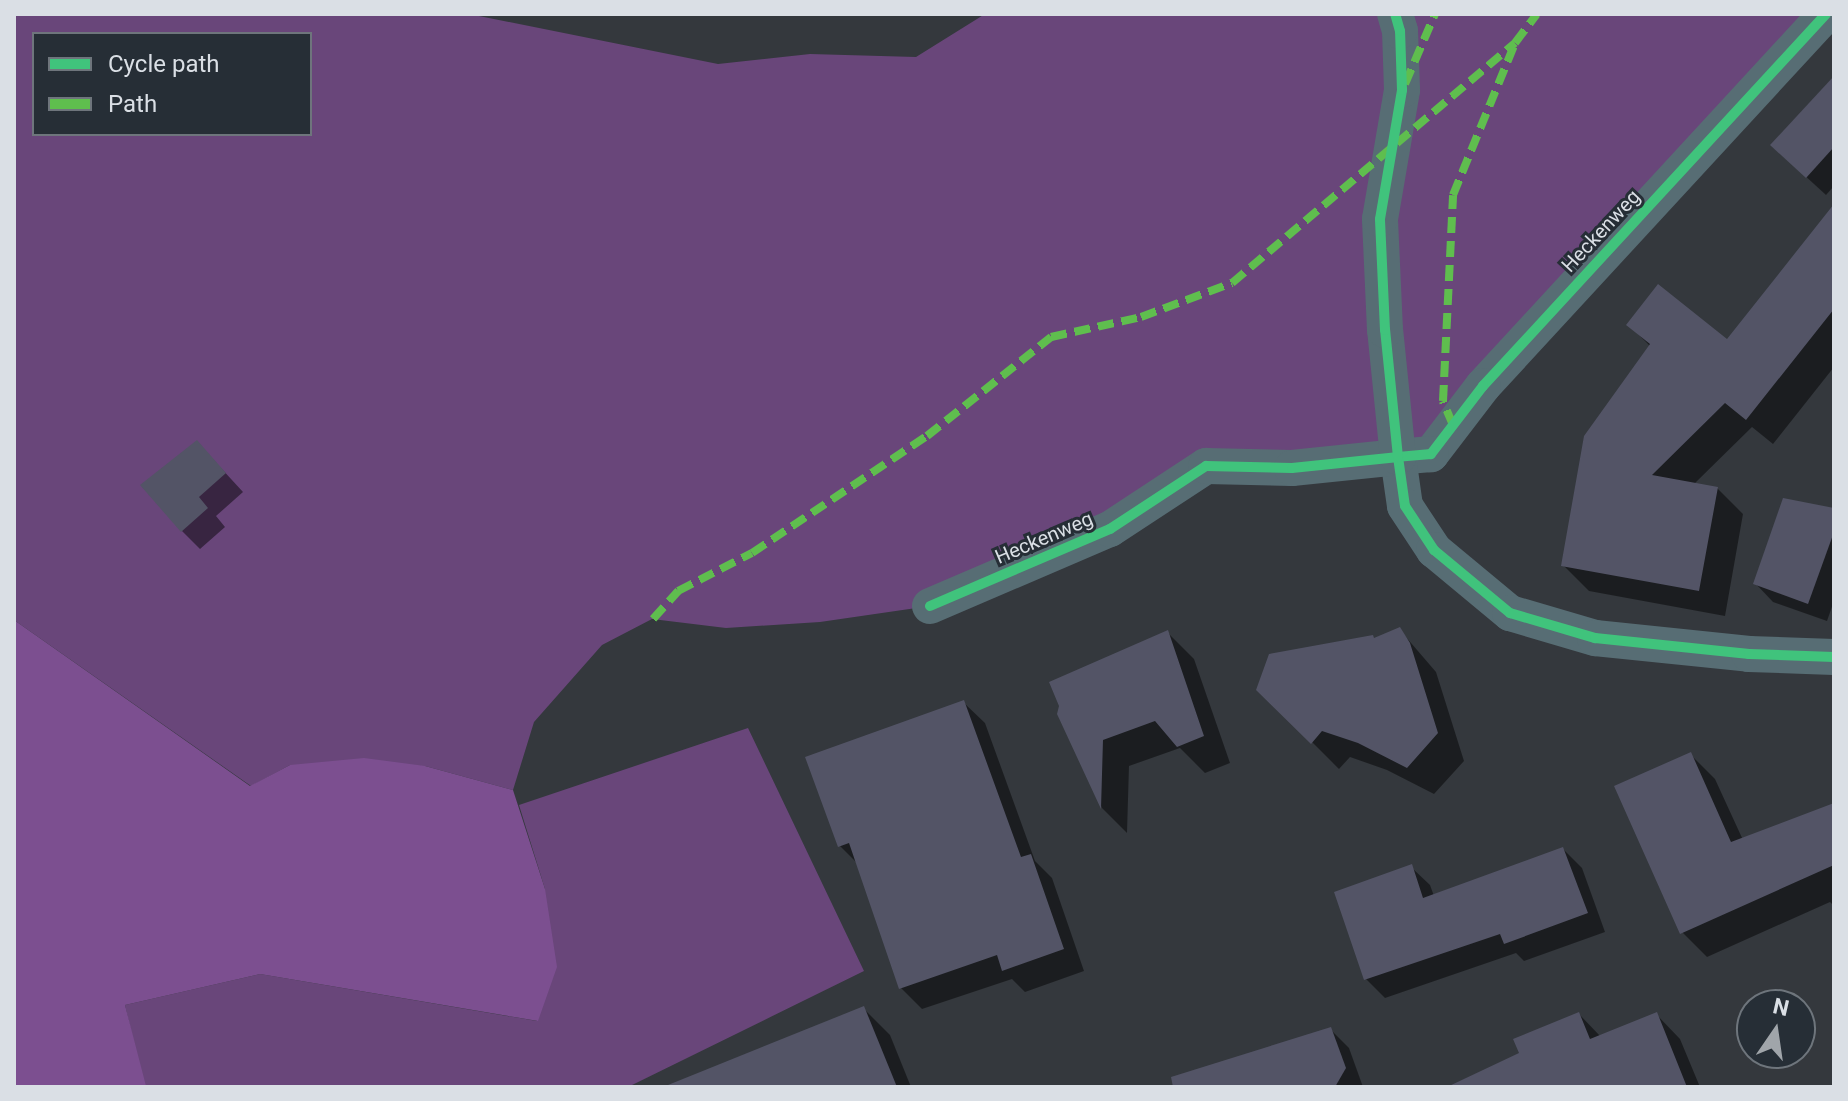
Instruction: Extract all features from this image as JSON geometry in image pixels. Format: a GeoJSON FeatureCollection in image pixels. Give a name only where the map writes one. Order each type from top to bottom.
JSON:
{"type":"FeatureCollection","features":[{"type":"Feature","properties":{"kind":"street"},"geometry":{"type":"LineString","coordinates":[[1395,14],[1400,31],[1402,90],[1380,219],[1385,330],[1405,506],[1434,550],[1510,613],[1595,638],[1749,654],[1834,657]]}},
{"type":"Feature","properties":{"kind":"street","name":"Heckenweg"},"geometry":{"type":"LineString","coordinates":[[930,606],[1110,529],[1206,466],[1292,468],[1431,454],[1483,386],[1826,14]]}},
{"type":"Feature","properties":{"kind":"shaded area"},"geometry":{"type":"Polygon","coordinates":[[[14,14],[469,14],[718,64],[810,54],[916,57],[985,14],[1826,14],[1431,454],[1206,466],[930,606],[820,622],[726,628],[652,619],[602,645],[534,722],[513,790],[425,766],[290,765],[251,786],[14,620],[14,14]]]}},
{"type":"Feature","properties":{"kind":"shaded area"},"geometry":{"type":"Polygon","coordinates":[[[14,620],[250,786],[290,765],[364,758],[425,766],[513,790],[545,889],[557,967],[538,1021],[260,974],[125,1005],[146,1086],[14,1087],[14,620]]]}},
{"type":"Feature","properties":{"kind":"shaded area"},"geometry":{"type":"Polygon","coordinates":[[[748,728],[864,971],[628,1087],[144,1087],[125,1005],[260,974],[537,1021],[545,889],[519,805],[748,728]]]}},
{"type":"Feature","properties":{"kind":"building"},"geometry":{"type":"Polygon","coordinates":[[[1834,76],[1834,147],[1806,178],[1770,145],[1834,76]]]}},
{"type":"Feature","properties":{"kind":"building"},"geometry":{"type":"Polygon","coordinates":[[[1834,204],[1834,309],[1746,420],[1725,403],[1652,475],[1718,487],[1699,591],[1561,566],[1584,436],[1650,344],[1626,325],[1658,284],[1727,339],[1834,204]]]}},
{"type":"Feature","properties":{"kind":"building"},"geometry":{"type":"Polygon","coordinates":[[[197,440],[226,473],[199,497],[208,508],[181,532],[140,485],[197,440]]]}},
{"type":"Feature","properties":{"kind":"building"},"geometry":{"type":"Polygon","coordinates":[[[1783,498],[1834,508],[1834,532],[1808,604],[1753,584],[1783,498]]]}},
{"type":"Feature","properties":{"kind":"building"},"geometry":{"type":"Polygon","coordinates":[[[1400,627],[1410,643],[1438,733],[1407,768],[1358,743],[1322,731],[1311,744],[1256,690],[1269,654],[1373,635],[1374,638],[1400,627]]]}},
{"type":"Feature","properties":{"kind":"building"},"geometry":{"type":"Polygon","coordinates":[[[1168,630],[1204,736],[1177,747],[1155,721],[1103,740],[1101,809],[1057,714],[1059,706],[1049,682],[1168,630]]]}},
{"type":"Feature","properties":{"kind":"building"},"geometry":{"type":"Polygon","coordinates":[[[964,700],[1021,857],[1031,854],[1064,949],[1002,971],[997,955],[899,989],[849,843],[838,847],[805,757],[964,700]]]}},
{"type":"Feature","properties":{"kind":"building"},"geometry":{"type":"Polygon","coordinates":[[[1691,752],[1731,842],[1834,803],[1834,865],[1680,934],[1614,786],[1691,752]]]}},
{"type":"Feature","properties":{"kind":"building"},"geometry":{"type":"Polygon","coordinates":[[[1563,847],[1588,913],[1504,944],[1500,934],[1364,980],[1334,892],[1412,864],[1423,898],[1563,847]]]}},
{"type":"Feature","properties":{"kind":"building"},"geometry":{"type":"Polygon","coordinates":[[[864,1006],[897,1087],[668,1087],[668,1085],[864,1006]]]}},
{"type":"Feature","properties":{"kind":"building"},"geometry":{"type":"Polygon","coordinates":[[[1579,1012],[1590,1039],[1657,1012],[1687,1087],[1447,1087],[1519,1053],[1513,1039],[1579,1012]]]}},
{"type":"Feature","properties":{"kind":"building"},"geometry":{"type":"Polygon","coordinates":[[[1331,1027],[1346,1068],[1335,1087],[1173,1087],[1171,1077],[1331,1027]]]}},
{"type":"Feature","properties":{"kind":"marked path"},"geometry":{"type":"LineString","coordinates":[[1405,84],[1435,14]]}},
{"type":"Feature","properties":{"kind":"marked path"},"geometry":{"type":"LineString","coordinates":[[1453,425],[1443,401],[1453,195],[1515,43],[1537,14]]}},
{"type":"Feature","properties":{"kind":"marked path"},"geometry":{"type":"LineString","coordinates":[[653,619],[678,591],[752,553],[927,436],[1051,337],[1141,317],[1232,283],[1515,43]]}},
{"type":"Feature","properties":{"kind":"cycle path"},"geometry":{"type":"LineString","coordinates":[[930,606],[1110,529],[1206,466],[1292,468],[1398,457],[1385,330],[1380,219],[1402,90],[1400,31],[1395,14]]}},
{"type":"Feature","properties":{"kind":"cycle path"},"geometry":{"type":"LineString","coordinates":[[1826,14],[1483,386],[1431,454],[1398,457],[1405,506],[1434,550],[1510,613],[1595,638],[1749,654],[1834,657]]}}]}
